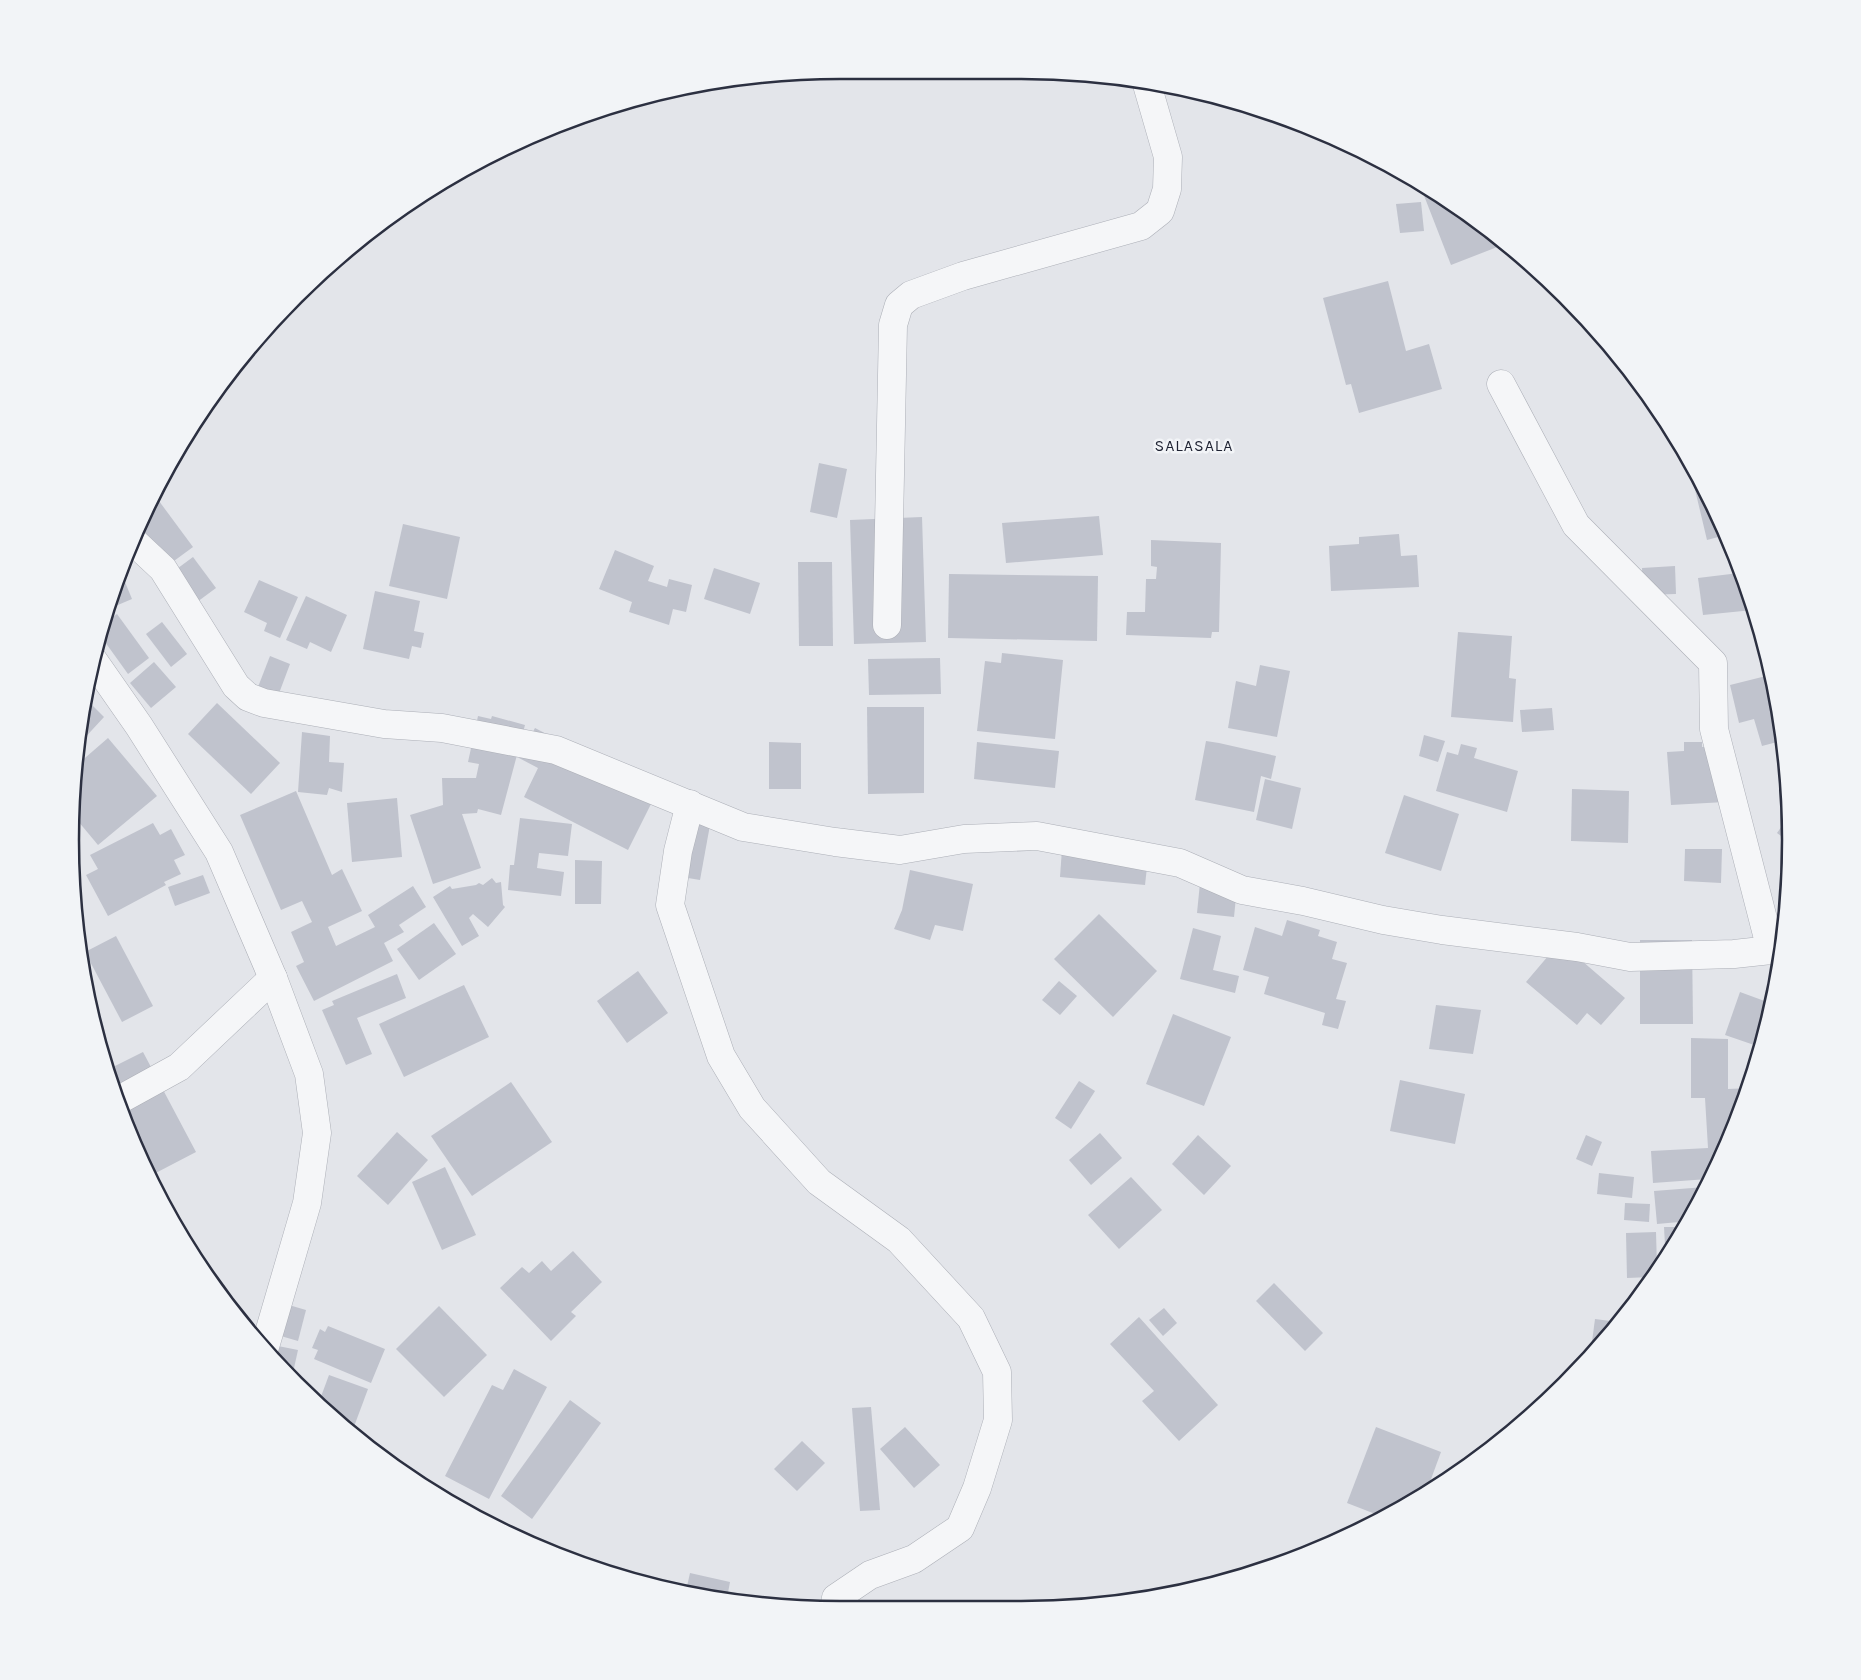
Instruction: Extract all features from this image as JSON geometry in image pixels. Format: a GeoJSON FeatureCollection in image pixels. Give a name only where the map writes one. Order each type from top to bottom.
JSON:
{"type":"FeatureCollection","features":[{"type":"Feature","properties":{"kind":"street"},"geometry":{"type":"LineString","coordinates":[[887,626],[893,325],[900,305],[911,295],[963,276],[1141,226],[1160,211],[1167,189],[1168,157],[1148,90]]}},
{"type":"Feature","properties":{"kind":"street"},"geometry":{"type":"LineString","coordinates":[[1501,384],[1576,525],[1713,663],[1714,729],[1775,947]]}},
{"type":"Feature","properties":{"kind":"street"},"geometry":{"type":"LineString","coordinates":[[138,546],[163,569],[236,686],[248,697],[264,703],[384,724],[442,728],[556,750],[743,827],[835,842],[900,850],[964,839],[1037,836],[1180,863],[1242,890],[1303,901],[1383,920],[1442,930],[1577,946],[1630,957],[1774,952]]}},
{"type":"Feature","properties":{"kind":"street"},"geometry":{"type":"LineString","coordinates":[[99,668],[139,726],[219,852],[274,978],[308,1074],[317,1133],[307,1203],[267,1341]]}},
{"type":"Feature","properties":{"kind":"street"},"geometry":{"type":"LineString","coordinates":[[690,804],[678,851],[670,905],[721,1056],[752,1108],[819,1182],[899,1240],[971,1318],[997,1372],[998,1420],[976,1488],[960,1528],[914,1559],[870,1575],[836,1598],[835,1601]]}},
{"type":"Feature","properties":{"kind":"street"},"geometry":{"type":"LineString","coordinates":[[124,1097],[180,1067],[274,978]]}},
{"type":"Feature","properties":{"kind":"building"},"geometry":{"type":"Polygon","coordinates":[[[1424,194],[1444,207],[1497,247],[1451,265],[1424,194]]]}},
{"type":"Feature","properties":{"kind":"building"},"geometry":{"type":"Polygon","coordinates":[[[1421,202],[1424,231],[1400,233],[1396,204],[1421,202]]]}},
{"type":"Feature","properties":{"kind":"building"},"geometry":{"type":"Polygon","coordinates":[[[1388,281],[1406,351],[1429,344],[1442,389],[1359,413],[1351,384],[1346,385],[1323,298],[1388,281]]]}},
{"type":"Feature","properties":{"kind":"building"},"geometry":{"type":"Polygon","coordinates":[[[819,463],[847,469],[837,518],[810,512],[819,463]]]}},
{"type":"Feature","properties":{"kind":"building"},"geometry":{"type":"Polygon","coordinates":[[[1694,484],[1719,537],[1707,540],[1694,484]]]}},
{"type":"Feature","properties":{"kind":"building"},"geometry":{"type":"Polygon","coordinates":[[[159,501],[193,547],[163,569],[141,539],[159,501]]]}},
{"type":"Feature","properties":{"kind":"building"},"geometry":{"type":"Polygon","coordinates":[[[1099,516],[1103,555],[1006,563],[1002,523],[1099,516]]]}},
{"type":"Feature","properties":{"kind":"building"},"geometry":{"type":"Polygon","coordinates":[[[922,517],[926,642],[854,644],[850,520],[922,517]]]}},
{"type":"Feature","properties":{"kind":"building"},"geometry":{"type":"Polygon","coordinates":[[[403,524],[460,537],[447,599],[389,586],[403,524]]]}},
{"type":"Feature","properties":{"kind":"building"},"geometry":{"type":"Polygon","coordinates":[[[1399,534],[1401,556],[1417,555],[1419,587],[1331,591],[1329,546],[1359,544],[1359,537],[1399,534]]]}},
{"type":"Feature","properties":{"kind":"building"},"geometry":{"type":"Polygon","coordinates":[[[1151,540],[1221,543],[1219,632],[1212,632],[1211,638],[1126,635],[1127,612],[1145,612],[1146,579],[1156,579],[1157,567],[1151,566],[1151,540]]]}},
{"type":"Feature","properties":{"kind":"building"},"geometry":{"type":"Polygon","coordinates":[[[615,550],[654,566],[648,581],[667,587],[669,579],[692,585],[686,612],[673,609],[669,625],[629,612],[632,602],[599,589],[615,550]]]}},
{"type":"Feature","properties":{"kind":"building"},"geometry":{"type":"Polygon","coordinates":[[[193,557],[216,588],[193,605],[170,574],[193,557]]]}},
{"type":"Feature","properties":{"kind":"building"},"geometry":{"type":"Polygon","coordinates":[[[798,562],[832,562],[833,646],[799,646],[798,562]]]}},
{"type":"Feature","properties":{"kind":"building"},"geometry":{"type":"Polygon","coordinates":[[[1675,566],[1676,594],[1643,595],[1642,568],[1675,566]]]}},
{"type":"Feature","properties":{"kind":"building"},"geometry":{"type":"Polygon","coordinates":[[[714,568],[760,583],[750,614],[704,599],[714,568]]]}},
{"type":"Feature","properties":{"kind":"building"},"geometry":{"type":"Polygon","coordinates":[[[949,574],[1098,576],[1097,641],[948,638],[949,574]]]}},
{"type":"Feature","properties":{"kind":"building"},"geometry":{"type":"Polygon","coordinates":[[[1734,574],[1747,611],[1703,615],[1698,578],[1734,574]]]}},
{"type":"Feature","properties":{"kind":"building"},"geometry":{"type":"Polygon","coordinates":[[[259,580],[298,597],[280,638],[264,631],[267,623],[244,612],[259,580]]]}},
{"type":"Feature","properties":{"kind":"building"},"geometry":{"type":"Polygon","coordinates":[[[125,581],[132,599],[116,606],[125,581]]]}},
{"type":"Feature","properties":{"kind":"building"},"geometry":{"type":"Polygon","coordinates":[[[375,591],[420,601],[414,631],[424,633],[421,648],[412,646],[409,659],[363,649],[375,591]]]}},
{"type":"Feature","properties":{"kind":"building"},"geometry":{"type":"Polygon","coordinates":[[[306,596],[347,615],[331,652],[310,642],[307,649],[286,640],[306,596]]]}},
{"type":"Feature","properties":{"kind":"building"},"geometry":{"type":"Polygon","coordinates":[[[117,614],[149,658],[128,674],[105,642],[112,617],[117,614]]]}},
{"type":"Feature","properties":{"kind":"building"},"geometry":{"type":"Polygon","coordinates":[[[162,622],[187,654],[171,667],[146,634],[162,622]]]}},
{"type":"Feature","properties":{"kind":"building"},"geometry":{"type":"Polygon","coordinates":[[[1458,632],[1512,636],[1509,678],[1516,679],[1513,722],[1451,717],[1458,632]]]}},
{"type":"Feature","properties":{"kind":"building"},"geometry":{"type":"Polygon","coordinates":[[[1002,653],[1063,660],[1055,739],[977,731],[985,661],[1001,663],[1002,653]]]}},
{"type":"Feature","properties":{"kind":"building"},"geometry":{"type":"Polygon","coordinates":[[[270,656],[290,664],[278,696],[258,687],[270,656]]]}},
{"type":"Feature","properties":{"kind":"building"},"geometry":{"type":"Polygon","coordinates":[[[940,658],[941,694],[869,695],[868,659],[940,658]]]}},
{"type":"Feature","properties":{"kind":"building"},"geometry":{"type":"Polygon","coordinates":[[[154,662],[176,687],[151,708],[130,683],[154,662]]]}},
{"type":"Feature","properties":{"kind":"building"},"geometry":{"type":"Polygon","coordinates":[[[1260,665],[1290,671],[1277,737],[1228,728],[1236,681],[1256,686],[1260,665]]]}},
{"type":"Feature","properties":{"kind":"building"},"geometry":{"type":"Polygon","coordinates":[[[1764,676],[1776,742],[1762,746],[1754,719],[1739,723],[1730,685],[1764,676]]]}},
{"type":"Feature","properties":{"kind":"building"},"geometry":{"type":"Polygon","coordinates":[[[217,703],[280,763],[251,794],[188,734],[217,703]]]}},
{"type":"Feature","properties":{"kind":"building"},"geometry":{"type":"Polygon","coordinates":[[[91,704],[104,717],[86,737],[91,704]]]}},
{"type":"Feature","properties":{"kind":"building"},"geometry":{"type":"Polygon","coordinates":[[[867,707],[924,707],[924,793],[868,794],[867,707]]]}},
{"type":"Feature","properties":{"kind":"building"},"geometry":{"type":"Polygon","coordinates":[[[1552,708],[1554,730],[1522,732],[1520,710],[1552,708]]]}},
{"type":"Feature","properties":{"kind":"building"},"geometry":{"type":"Polygon","coordinates":[[[478,716],[491,719],[492,716],[525,725],[501,815],[478,809],[477,813],[462,814],[481,868],[433,884],[410,815],[443,805],[442,778],[476,778],[479,764],[468,762],[478,716]]]}},
{"type":"Feature","properties":{"kind":"building"},"geometry":{"type":"Polygon","coordinates":[[[535,728],[657,792],[628,850],[524,797],[538,768],[519,758],[535,728]]]}},
{"type":"Feature","properties":{"kind":"building"},"geometry":{"type":"Polygon","coordinates":[[[302,732],[330,736],[329,762],[344,763],[342,792],[329,788],[327,795],[298,792],[302,732]]]}},
{"type":"Feature","properties":{"kind":"building"},"geometry":{"type":"Polygon","coordinates":[[[1424,735],[1445,741],[1438,762],[1419,756],[1424,735]]]}},
{"type":"Feature","properties":{"kind":"building"},"geometry":{"type":"Polygon","coordinates":[[[108,738],[157,796],[98,845],[79,823],[83,760],[108,738]]]}},
{"type":"Feature","properties":{"kind":"building"},"geometry":{"type":"Polygon","coordinates":[[[1206,741],[1276,756],[1271,779],[1261,776],[1254,812],[1195,800],[1206,741]]]}},
{"type":"Feature","properties":{"kind":"building"},"geometry":{"type":"Polygon","coordinates":[[[769,742],[801,743],[801,789],[769,789],[769,742]]]}},
{"type":"Feature","properties":{"kind":"building"},"geometry":{"type":"Polygon","coordinates":[[[977,742],[1059,751],[1055,788],[974,779],[977,742]]]}},
{"type":"Feature","properties":{"kind":"building"},"geometry":{"type":"Polygon","coordinates":[[[1684,742],[1702,742],[1702,747],[1721,745],[1725,802],[1671,805],[1667,752],[1684,751],[1684,742]]]}},
{"type":"Feature","properties":{"kind":"building"},"geometry":{"type":"Polygon","coordinates":[[[1461,744],[1477,748],[1474,758],[1518,771],[1507,812],[1436,791],[1447,752],[1458,755],[1461,744]]]}},
{"type":"Feature","properties":{"kind":"building"},"geometry":{"type":"Polygon","coordinates":[[[1265,779],[1301,788],[1292,829],[1256,820],[1265,779]]]}},
{"type":"Feature","properties":{"kind":"building"},"geometry":{"type":"Polygon","coordinates":[[[1572,789],[1629,791],[1628,843],[1571,841],[1572,789]]]}},
{"type":"Feature","properties":{"kind":"building"},"geometry":{"type":"Polygon","coordinates":[[[296,791],[332,875],[342,869],[362,911],[328,927],[336,946],[375,927],[368,915],[413,886],[426,907],[399,925],[404,932],[384,943],[393,961],[314,1001],[296,966],[304,962],[291,932],[312,922],[302,901],[281,910],[240,815],[296,791]]]}},
{"type":"Feature","properties":{"kind":"building"},"geometry":{"type":"Polygon","coordinates":[[[1404,795],[1459,814],[1441,871],[1385,853],[1404,795]]]}},
{"type":"Feature","properties":{"kind":"building"},"geometry":{"type":"Polygon","coordinates":[[[397,798],[402,857],[352,862],[347,803],[397,798]]]}},
{"type":"Feature","properties":{"kind":"building"},"geometry":{"type":"Polygon","coordinates":[[[520,818],[572,824],[568,856],[539,853],[537,868],[564,872],[561,896],[508,890],[510,865],[514,865],[520,818]]]}},
{"type":"Feature","properties":{"kind":"building"},"geometry":{"type":"Polygon","coordinates":[[[674,819],[710,825],[700,880],[664,874],[674,819]]]}},
{"type":"Feature","properties":{"kind":"building"},"geometry":{"type":"Polygon","coordinates":[[[153,823],[160,835],[171,829],[185,855],[174,860],[181,874],[164,882],[166,885],[108,916],[86,875],[98,869],[90,855],[153,823]]]}},
{"type":"Feature","properties":{"kind":"building"},"geometry":{"type":"Polygon","coordinates":[[[1782,826],[1782,837],[1777,833],[1782,826]]]}},
{"type":"Feature","properties":{"kind":"building"},"geometry":{"type":"Polygon","coordinates":[[[1062,849],[1148,858],[1145,885],[1060,877],[1062,849]]]}},
{"type":"Feature","properties":{"kind":"building"},"geometry":{"type":"Polygon","coordinates":[[[1685,849],[1722,849],[1721,883],[1684,881],[1685,849]]]}},
{"type":"Feature","properties":{"kind":"building"},"geometry":{"type":"Polygon","coordinates":[[[575,860],[602,861],[601,904],[575,904],[575,860]]]}},
{"type":"Feature","properties":{"kind":"building"},"geometry":{"type":"Polygon","coordinates":[[[910,870],[973,884],[963,931],[935,925],[930,940],[894,929],[902,910],[910,870]]]}},
{"type":"Feature","properties":{"kind":"building"},"geometry":{"type":"Polygon","coordinates":[[[203,875],[210,893],[175,906],[168,887],[203,875]]]}},
{"type":"Feature","properties":{"kind":"building"},"geometry":{"type":"Polygon","coordinates":[[[492,878],[496,883],[501,882],[503,905],[505,907],[488,927],[473,914],[469,918],[479,936],[462,946],[433,897],[450,886],[452,889],[479,883],[483,885],[492,878]]]}},
{"type":"Feature","properties":{"kind":"building"},"geometry":{"type":"Polygon","coordinates":[[[1200,883],[1237,887],[1234,917],[1197,913],[1200,883]]]}},
{"type":"Feature","properties":{"kind":"building"},"geometry":{"type":"Polygon","coordinates":[[[1099,914],[1157,971],[1113,1017],[1054,959],[1099,914]]]}},
{"type":"Feature","properties":{"kind":"building"},"geometry":{"type":"Polygon","coordinates":[[[1287,920],[1320,930],[1318,936],[1337,942],[1332,959],[1347,963],[1336,999],[1346,1001],[1338,1029],[1322,1025],[1325,1013],[1264,994],[1269,977],[1243,970],[1255,927],[1282,936],[1287,920]]]}},
{"type":"Feature","properties":{"kind":"building"},"geometry":{"type":"Polygon","coordinates":[[[434,923],[456,954],[419,980],[397,949],[434,923]]]}},
{"type":"Feature","properties":{"kind":"building"},"geometry":{"type":"Polygon","coordinates":[[[1193,928],[1221,936],[1213,970],[1239,976],[1235,993],[1180,979],[1193,928]]]}},
{"type":"Feature","properties":{"kind":"building"},"geometry":{"type":"Polygon","coordinates":[[[116,936],[153,1006],[122,1022],[88,958],[87,951],[116,936]]]}},
{"type":"Feature","properties":{"kind":"building"},"geometry":{"type":"Polygon","coordinates":[[[1640,940],[1692,940],[1693,1024],[1640,1024],[1640,940]]]}},
{"type":"Feature","properties":{"kind":"building"},"geometry":{"type":"Polygon","coordinates":[[[1560,942],[1625,998],[1601,1025],[1587,1013],[1577,1025],[1526,982],[1560,942]]]}},
{"type":"Feature","properties":{"kind":"building"},"geometry":{"type":"Polygon","coordinates":[[[638,971],[668,1013],[627,1043],[597,1001],[638,971]]]}},
{"type":"Feature","properties":{"kind":"building"},"geometry":{"type":"Polygon","coordinates":[[[397,974],[406,998],[357,1018],[372,1054],[346,1065],[322,1010],[334,1005],[332,1001],[397,974]]]}},
{"type":"Feature","properties":{"kind":"building"},"geometry":{"type":"Polygon","coordinates":[[[1059,981],[1077,996],[1060,1015],[1042,1000],[1059,981]]]}},
{"type":"Feature","properties":{"kind":"building"},"geometry":{"type":"Polygon","coordinates":[[[464,985],[489,1037],[404,1077],[379,1024],[464,985]]]}},
{"type":"Feature","properties":{"kind":"building"},"geometry":{"type":"Polygon","coordinates":[[[1740,992],[1765,1001],[1754,1045],[1725,1035],[1740,992]]]}},
{"type":"Feature","properties":{"kind":"building"},"geometry":{"type":"Polygon","coordinates":[[[1436,1005],[1481,1010],[1473,1054],[1429,1049],[1436,1005]]]}},
{"type":"Feature","properties":{"kind":"building"},"geometry":{"type":"Polygon","coordinates":[[[1173,1014],[1231,1037],[1204,1106],[1146,1084],[1173,1014]]]}},
{"type":"Feature","properties":{"kind":"building"},"geometry":{"type":"Polygon","coordinates":[[[1691,1038],[1728,1039],[1728,1089],[1741,1088],[1704,1177],[1703,1179],[1653,1183],[1651,1151],[1708,1148],[1705,1098],[1691,1098],[1691,1038]]]}},
{"type":"Feature","properties":{"kind":"building"},"geometry":{"type":"Polygon","coordinates":[[[143,1052],[196,1152],[155,1173],[128,1109],[132,1107],[118,1080],[114,1067],[143,1052]]]}},
{"type":"Feature","properties":{"kind":"building"},"geometry":{"type":"Polygon","coordinates":[[[1400,1080],[1465,1094],[1455,1144],[1390,1131],[1400,1080]]]}},
{"type":"Feature","properties":{"kind":"building"},"geometry":{"type":"Polygon","coordinates":[[[1079,1081],[1095,1091],[1071,1129],[1055,1118],[1079,1081]]]}},
{"type":"Feature","properties":{"kind":"building"},"geometry":{"type":"Polygon","coordinates":[[[511,1082],[552,1142],[472,1196],[431,1136],[511,1082]]]}},
{"type":"Feature","properties":{"kind":"building"},"geometry":{"type":"Polygon","coordinates":[[[397,1132],[428,1160],[388,1205],[357,1176],[397,1132]]]}},
{"type":"Feature","properties":{"kind":"building"},"geometry":{"type":"Polygon","coordinates":[[[1100,1133],[1122,1158],[1091,1185],[1069,1160],[1100,1133]]]}},
{"type":"Feature","properties":{"kind":"building"},"geometry":{"type":"Polygon","coordinates":[[[1198,1135],[1231,1166],[1204,1195],[1172,1164],[1198,1135]]]}},
{"type":"Feature","properties":{"kind":"building"},"geometry":{"type":"Polygon","coordinates":[[[1586,1135],[1602,1142],[1592,1166],[1576,1159],[1586,1135]]]}},
{"type":"Feature","properties":{"kind":"building"},"geometry":{"type":"Polygon","coordinates":[[[445,1167],[476,1235],[442,1250],[412,1182],[445,1167]]]}},
{"type":"Feature","properties":{"kind":"building"},"geometry":{"type":"Polygon","coordinates":[[[1599,1173],[1634,1177],[1632,1198],[1597,1194],[1599,1173]]]}},
{"type":"Feature","properties":{"kind":"building"},"geometry":{"type":"Polygon","coordinates":[[[1131,1177],[1162,1210],[1119,1249],[1088,1215],[1131,1177]]]}},
{"type":"Feature","properties":{"kind":"building"},"geometry":{"type":"Polygon","coordinates":[[[1698,1188],[1679,1222],[1657,1224],[1654,1191],[1698,1188]]]}},
{"type":"Feature","properties":{"kind":"building"},"geometry":{"type":"Polygon","coordinates":[[[1625,1203],[1650,1204],[1649,1222],[1624,1220],[1625,1203]]]}},
{"type":"Feature","properties":{"kind":"building"},"geometry":{"type":"Polygon","coordinates":[[[1664,1227],[1676,1227],[1665,1245],[1664,1227]]]}},
{"type":"Feature","properties":{"kind":"building"},"geometry":{"type":"Polygon","coordinates":[[[1656,1232],[1657,1259],[1644,1277],[1627,1278],[1626,1233],[1656,1232]]]}},
{"type":"Feature","properties":{"kind":"building"},"geometry":{"type":"Polygon","coordinates":[[[573,1251],[602,1282],[571,1312],[576,1316],[551,1341],[500,1288],[522,1267],[529,1273],[542,1261],[551,1271],[573,1251]]]}},
{"type":"Feature","properties":{"kind":"building"},"geometry":{"type":"Polygon","coordinates":[[[1274,1283],[1323,1333],[1305,1351],[1256,1301],[1274,1283]]]}},
{"type":"Feature","properties":{"kind":"building"},"geometry":{"type":"Polygon","coordinates":[[[282,1303],[306,1310],[298,1341],[274,1334],[282,1303]]]}},
{"type":"Feature","properties":{"kind":"building"},"geometry":{"type":"Polygon","coordinates":[[[439,1306],[487,1355],[444,1397],[396,1349],[439,1306]]]}},
{"type":"Feature","properties":{"kind":"building"},"geometry":{"type":"Polygon","coordinates":[[[1164,1308],[1177,1323],[1163,1336],[1149,1320],[1164,1308]]]}},
{"type":"Feature","properties":{"kind":"building"},"geometry":{"type":"Polygon","coordinates":[[[1139,1317],[1218,1405],[1179,1441],[1142,1401],[1154,1391],[1110,1344],[1139,1317]]]}},
{"type":"Feature","properties":{"kind":"building"},"geometry":{"type":"Polygon","coordinates":[[[1595,1319],[1610,1321],[1593,1342],[1592,1343],[1595,1319]]]}},
{"type":"Feature","properties":{"kind":"building"},"geometry":{"type":"Polygon","coordinates":[[[328,1326],[385,1349],[371,1383],[314,1359],[318,1350],[312,1348],[320,1329],[325,1332],[328,1326]]]}},
{"type":"Feature","properties":{"kind":"building"},"geometry":{"type":"Polygon","coordinates":[[[273,1345],[298,1350],[294,1369],[273,1347],[273,1345]]]}},
{"type":"Feature","properties":{"kind":"building"},"geometry":{"type":"Polygon","coordinates":[[[514,1369],[547,1387],[489,1499],[445,1476],[492,1385],[503,1390],[514,1369]]]}},
{"type":"Feature","properties":{"kind":"building"},"geometry":{"type":"Polygon","coordinates":[[[329,1375],[368,1389],[354,1425],[321,1396],[329,1375]]]}},
{"type":"Feature","properties":{"kind":"building"},"geometry":{"type":"Polygon","coordinates":[[[570,1400],[601,1423],[532,1519],[501,1496],[570,1400]]]}},
{"type":"Feature","properties":{"kind":"building"},"geometry":{"type":"Polygon","coordinates":[[[871,1407],[880,1510],[860,1511],[852,1408],[871,1407]]]}},
{"type":"Feature","properties":{"kind":"building"},"geometry":{"type":"Polygon","coordinates":[[[905,1427],[940,1465],[914,1488],[880,1449],[905,1427]]]}},
{"type":"Feature","properties":{"kind":"building"},"geometry":{"type":"Polygon","coordinates":[[[1376,1427],[1441,1452],[1430,1482],[1375,1514],[1347,1503],[1376,1427]]]}},
{"type":"Feature","properties":{"kind":"building"},"geometry":{"type":"Polygon","coordinates":[[[802,1441],[825,1463],[797,1491],[774,1469],[802,1441]]]}},
{"type":"Feature","properties":{"kind":"building"},"geometry":{"type":"Polygon","coordinates":[[[690,1573],[730,1582],[728,1593],[687,1586],[690,1573]]]}},
{"type":"Feature","properties":{"kind":"district","name":"SALASALA"},"geometry":{"type":"Point","coordinates":[1194,445]}}]}
